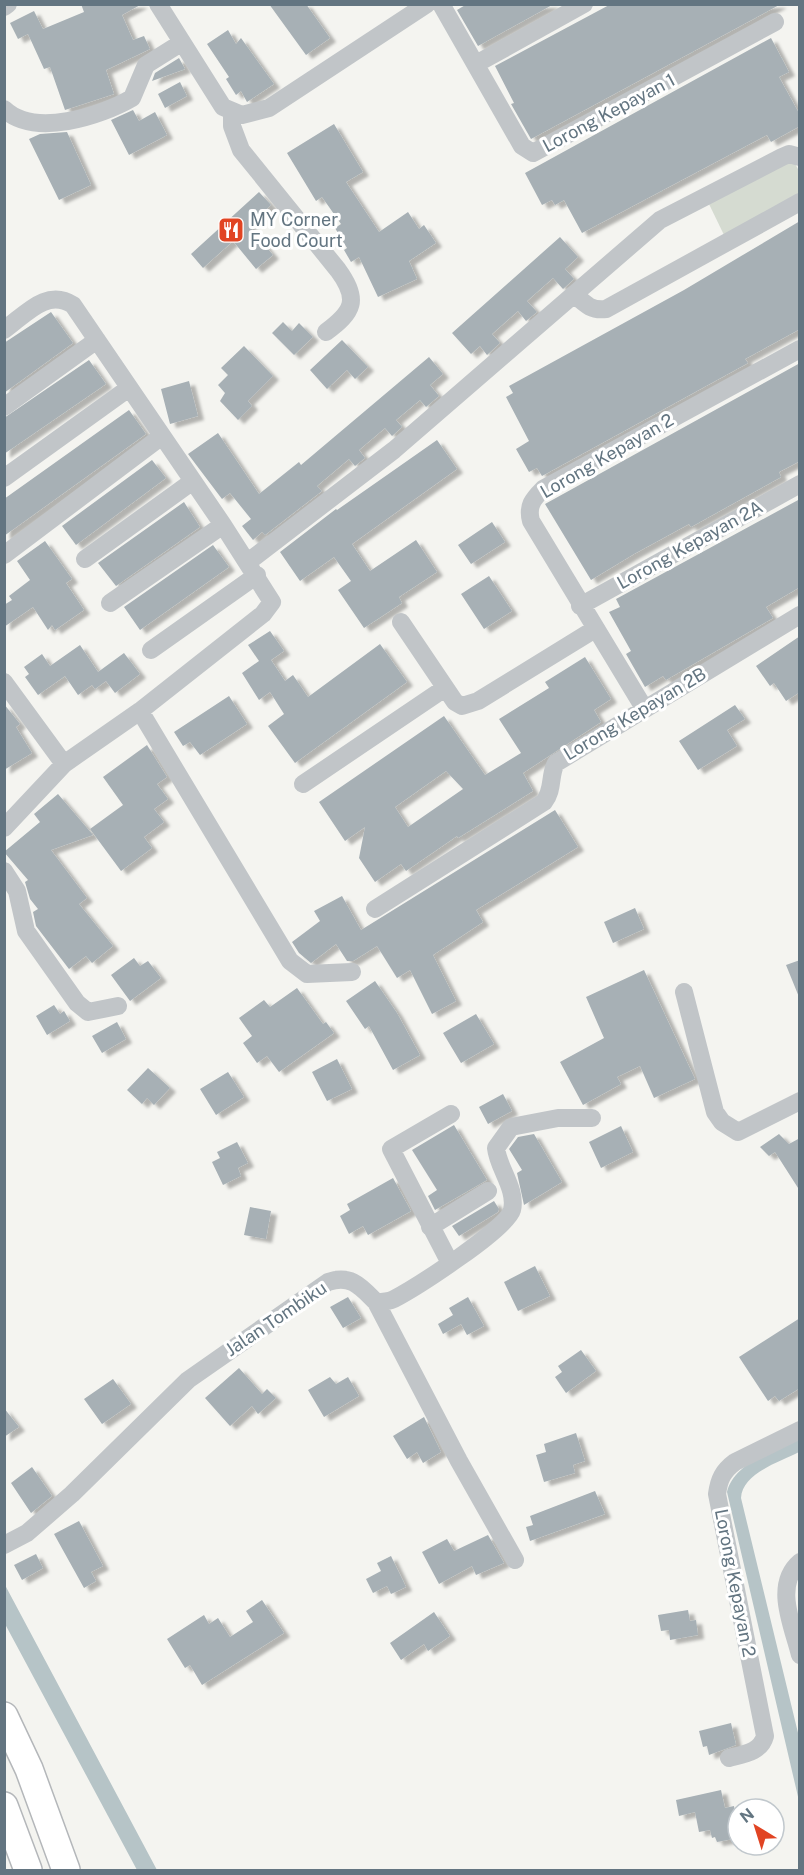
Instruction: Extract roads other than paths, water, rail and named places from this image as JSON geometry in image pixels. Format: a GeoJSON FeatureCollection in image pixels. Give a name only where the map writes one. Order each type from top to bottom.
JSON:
{"type":"FeatureCollection","features":[{"type":"Feature","properties":{"kind":"highway"},"geometry":{"type":"LineString","coordinates":[[4,1716],[29,1769],[66,1870]]}},
{"type":"Feature","properties":{"kind":"highway"},"geometry":{"type":"LineString","coordinates":[[4,1806],[11,1839],[28,1870]]}},
{"type":"Feature","properties":{"kind":"highway"},"geometry":{"type":"LineString","coordinates":[[38,1870],[35,1853],[37,1836],[51,1825]]}},
{"type":"Feature","properties":{"kind":"street"},"geometry":{"type":"LineString","coordinates":[[158,4],[223,107],[242,115],[254,114],[269,108],[427,4]]}},
{"type":"Feature","properties":{"kind":"street","name":"Lorong Kepayan 1"},"geometry":{"type":"LineString","coordinates":[[441,4],[522,146],[533,153],[775,22]]}},
{"type":"Feature","properties":{"kind":"street"},"geometry":{"type":"LineString","coordinates":[[476,64],[584,4]]}},
{"type":"Feature","properties":{"kind":"street"},"geometry":{"type":"LineString","coordinates":[[4,109],[12,116],[25,121],[56,122],[75,120],[102,111],[132,98],[146,65],[181,43]]}},
{"type":"Feature","properties":{"kind":"street"},"geometry":{"type":"LineString","coordinates":[[232,112],[232,126],[241,150],[338,270],[350,292],[352,304],[349,311],[326,332]]}},
{"type":"Feature","properties":{"kind":"street"},"geometry":{"type":"LineString","coordinates":[[151,650],[394,450],[649,229],[679,208],[789,154],[800,156]]}},
{"type":"Feature","properties":{"kind":"street"},"geometry":{"type":"LineString","coordinates":[[574,294],[588,307],[596,310],[606,309],[800,202]]}},
{"type":"Feature","properties":{"kind":"street"},"geometry":{"type":"LineString","coordinates":[[4,330],[39,305],[56,297],[73,305],[224,525],[272,602],[269,608],[140,711],[64,764],[4,828]]}},
{"type":"Feature","properties":{"kind":"street"},"geometry":{"type":"LineString","coordinates":[[4,407],[97,340]]}},
{"type":"Feature","properties":{"kind":"street","name":"Lorong Kepayan 2"},"geometry":{"type":"LineString","coordinates":[[644,708],[531,522],[529,512],[535,497],[543,489],[800,349]]}},
{"type":"Feature","properties":{"kind":"street"},"geometry":{"type":"LineString","coordinates":[[4,478],[129,388]]}},
{"type":"Feature","properties":{"kind":"street"},"geometry":{"type":"LineString","coordinates":[[4,555],[162,436]]}},
{"type":"Feature","properties":{"kind":"street"},"geometry":{"type":"LineString","coordinates":[[85,559],[193,481]]}},
{"type":"Feature","properties":{"kind":"street","name":"Lorong Kepayan 2A"},"geometry":{"type":"LineString","coordinates":[[580,606],[800,484]]}},
{"type":"Feature","properties":{"kind":"street"},"geometry":{"type":"LineString","coordinates":[[110,603],[224,525]]}},
{"type":"Feature","properties":{"kind":"street","name":"Lorong Kepayan 2B"},"geometry":{"type":"LineString","coordinates":[[375,909],[544,802],[552,790],[552,770],[556,762],[800,615]]}},
{"type":"Feature","properties":{"kind":"street"},"geometry":{"type":"LineString","coordinates":[[401,622],[455,702],[469,705],[595,629]]}},
{"type":"Feature","properties":{"kind":"street"},"geometry":{"type":"LineString","coordinates":[[4,682],[64,764]]}},
{"type":"Feature","properties":{"kind":"street"},"geometry":{"type":"LineString","coordinates":[[303,784],[445,688]]}},
{"type":"Feature","properties":{"kind":"street"},"geometry":{"type":"LineString","coordinates":[[140,711],[290,961],[298,970],[307,974],[352,972]]}},
{"type":"Feature","properties":{"kind":"street"},"geometry":{"type":"LineString","coordinates":[[4,871],[17,891],[26,931],[77,1003],[88,1012],[118,1006]]}},
{"type":"Feature","properties":{"kind":"street"},"geometry":{"type":"LineString","coordinates":[[684,992],[715,1112],[722,1122],[738,1132],[800,1101]]}},
{"type":"Feature","properties":{"kind":"street"},"geometry":{"type":"LineString","coordinates":[[450,1263],[391,1149],[451,1114]]}},
{"type":"Feature","properties":{"kind":"street"},"geometry":{"type":"LineString","coordinates":[[515,1560],[459,1461],[376,1302],[393,1299],[450,1263],[506,1221],[510,1215],[513,1197],[496,1148],[511,1127],[558,1118],[592,1118]]}},
{"type":"Feature","properties":{"kind":"street"},"geometry":{"type":"LineString","coordinates":[[430,1227],[488,1191]]}},
{"type":"Feature","properties":{"kind":"street","name":"Jalan Tombiku"},"geometry":{"type":"LineString","coordinates":[[4,1545],[27,1533],[72,1494],[188,1380],[328,1282],[337,1279],[350,1280],[376,1302]]}},
{"type":"Feature","properties":{"kind":"street","name":"Lorong Kepayan 2"},"geometry":{"type":"LineString","coordinates":[[729,1758],[752,1752],[764,1742],[765,1736],[717,1494],[719,1484],[721,1476],[735,1462],[800,1430]]}},
{"type":"Feature","properties":{"kind":"street"},"geometry":{"type":"LineString","coordinates":[[800,1562],[789,1576],[786,1599],[800,1655]]}},
{"type":"Feature","properties":{"kind":"place","name":"MY Corner Food Court"},"geometry":{"type":"Point","coordinates":[231,230]}}]}
